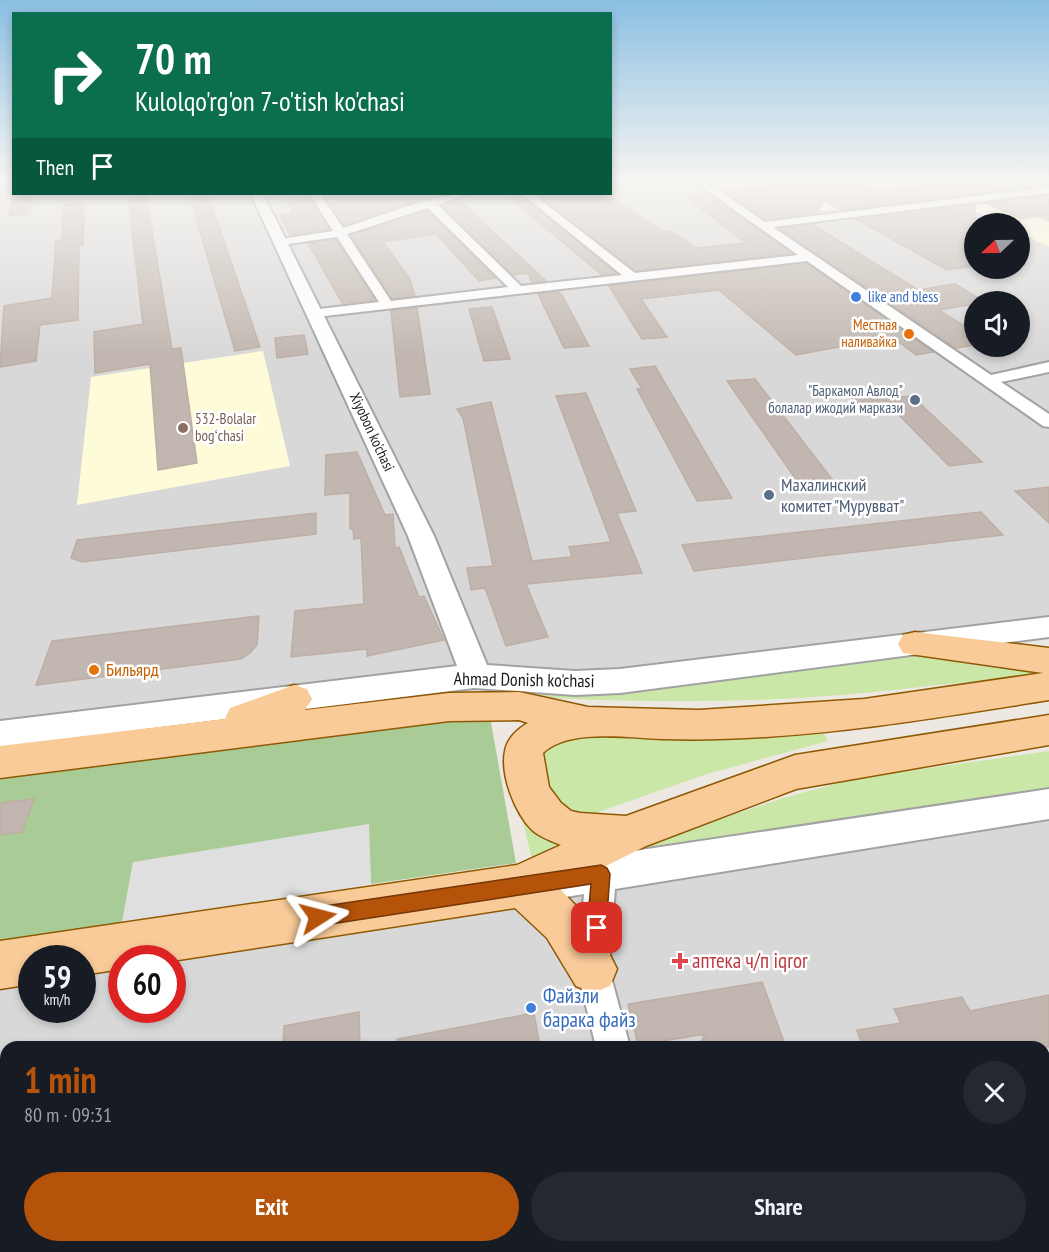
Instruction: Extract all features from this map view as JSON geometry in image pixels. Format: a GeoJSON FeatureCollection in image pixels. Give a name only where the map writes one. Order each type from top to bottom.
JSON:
{"type":"FeatureCollection","features":[{"type":"Feature","properties":{"kind":"main road"},"geometry":{"type":"LineString","coordinates":[[915,644],[1049,661]]}},
{"type":"Feature","properties":{"kind":"main road","name":"Ahmad Donish ko'chasi"},"geometry":{"type":"LineString","coordinates":[[0,762],[384,714],[489,705],[542,710],[588,722],[699,725],[818,718],[908,709],[1049,686]]}},
{"type":"Feature","properties":{"kind":"main road"},"geometry":{"type":"LineString","coordinates":[[191,738],[294,699]]}},
{"type":"Feature","properties":{"kind":"main road","name":"Ahmad Donish ko'chasi"},"geometry":{"type":"LineString","coordinates":[[588,722],[542,732],[528,744],[524,762],[533,798],[549,820],[612,851]]}},
{"type":"Feature","properties":{"kind":"main road","name":"Ahmad Donish ko'chasi"},"geometry":{"type":"LineString","coordinates":[[96,950],[520,886],[612,851],[699,806],[795,772],[1049,730]]}},
{"type":"Feature","properties":{"kind":"main road"},"geometry":{"type":"LineString","coordinates":[[520,886],[563,920],[593,969]]}},
{"type":"Feature","properties":{"kind":"main road"},"geometry":{"type":"LineString","coordinates":[[0,965],[18,962]]}},
{"type":"Feature","properties":{"kind":"street","name":"Xiyobon ko'chasi"},"geometry":{"type":"LineString","coordinates":[[279,238],[421,536],[470,655],[474,676]]}},
{"type":"Feature","properties":{"kind":"street"},"geometry":{"type":"LineString","coordinates":[[281,242],[304,238]]}},
{"type":"Feature","properties":{"kind":"street"},"geometry":{"type":"LineString","coordinates":[[344,238],[388,306]]}},
{"type":"Feature","properties":{"kind":"street"},"geometry":{"type":"LineString","coordinates":[[465,238],[518,290]]}},
{"type":"Feature","properties":{"kind":"street"},"geometry":{"type":"LineString","coordinates":[[583,238],[631,276]]}},
{"type":"Feature","properties":{"kind":"street"},"geometry":{"type":"LineString","coordinates":[[784,238],[1049,422]]}},
{"type":"Feature","properties":{"kind":"street"},"geometry":{"type":"LineString","coordinates":[[316,313],[811,257]]}},
{"type":"Feature","properties":{"kind":"street"},"geometry":{"type":"LineString","coordinates":[[990,381],[1049,367]]}},
{"type":"Feature","properties":{"kind":"street","name":"Ahmad Donish ko'chasi"},"geometry":{"type":"LineString","coordinates":[[0,734],[294,699],[410,682],[474,676],[575,683],[620,681],[1049,627]]}},
{"type":"Feature","properties":{"kind":"street","name":"Ahmad Donish ko'chasi"},"geometry":{"type":"LineString","coordinates":[[612,851],[1049,804]]}},
{"type":"Feature","properties":{"kind":"street"},"geometry":{"type":"LineString","coordinates":[[611,1041],[593,969],[612,851]]}},
{"type":"Feature","properties":{"kind":"shaded area"},"geometry":{"type":"Polygon","coordinates":[[[0,238],[964,238],[964,279],[1030,279],[1030,238],[1049,238],[1049,627],[0,734],[0,238]]]}},
{"type":"Feature","properties":{"kind":"shaded area"},"geometry":{"type":"Polygon","coordinates":[[[1031,238],[1049,238],[1049,247],[1031,238]]]}},
{"type":"Feature","properties":{"kind":"shaded area","name":"532-Bolalar bogʻchasi"},"geometry":{"type":"Polygon","coordinates":[[[263,351],[290,466],[77,505],[91,377],[263,351]]]}},
{"type":"Feature","properties":{"kind":"shaded area"},"geometry":{"type":"Polygon","coordinates":[[[1049,804],[1049,1041],[0,1041],[0,965],[18,962],[18,1023],[96,1023],[96,950],[108,948],[108,1023],[186,1023],[186,945],[127,945],[1049,804]]]}},
{"type":"Feature","properties":{"kind":"shaded area"},"geometry":{"type":"Polygon","coordinates":[[[369,824],[371,884],[121,927],[133,862],[369,824]]]}},
{"type":"Feature","properties":{"kind":"green space"},"geometry":{"type":"Polygon","coordinates":[[[915,656],[1035,666],[1042,672],[1000,679],[876,692],[770,699],[663,701],[503,695],[504,688],[622,691],[915,656]]]}},
{"type":"Feature","properties":{"kind":"green space"},"geometry":{"type":"Polygon","coordinates":[[[434,715],[490,717],[516,863],[371,884],[368,824],[121,927],[0,946],[0,772],[434,715]]]}},
{"type":"Feature","properties":{"kind":"green space"},"geometry":{"type":"Polygon","coordinates":[[[824,734],[828,741],[707,774],[584,817],[557,807],[538,760],[548,738],[557,735],[685,740],[824,734]]]}},
{"type":"Feature","properties":{"kind":"green space"},"geometry":{"type":"Polygon","coordinates":[[[1049,751],[1049,792],[636,854],[658,840],[780,799],[853,779],[1049,751]]]}},
{"type":"Feature","properties":{"kind":"green space"},"geometry":{"type":"Polygon","coordinates":[[[523,822],[542,836],[565,846],[532,860],[523,822]]]}},
{"type":"Feature","properties":{"kind":"building"},"geometry":{"type":"Polygon","coordinates":[[[83,238],[83,245],[79,245],[78,320],[40,325],[36,361],[0,367],[4,306],[52,298],[56,241],[83,238]]]}},
{"type":"Feature","properties":{"kind":"building"},"geometry":{"type":"Polygon","coordinates":[[[133,238],[153,238],[172,349],[181,348],[197,463],[158,470],[150,364],[95,373],[94,332],[143,324],[133,238]]]}},
{"type":"Feature","properties":{"kind":"building"},"geometry":{"type":"Polygon","coordinates":[[[202,238],[223,238],[260,347],[235,351],[202,238]]]}},
{"type":"Feature","properties":{"kind":"building"},"geometry":{"type":"Polygon","coordinates":[[[353,238],[407,238],[383,242],[410,279],[415,296],[392,299],[353,238]]]}},
{"type":"Feature","properties":{"kind":"building"},"geometry":{"type":"Polygon","coordinates":[[[440,238],[455,238],[496,278],[479,281],[440,238]]]}},
{"type":"Feature","properties":{"kind":"building"},"geometry":{"type":"Polygon","coordinates":[[[475,238],[500,238],[546,281],[532,283],[528,273],[513,275],[475,238]]]}},
{"type":"Feature","properties":{"kind":"building"},"geometry":{"type":"Polygon","coordinates":[[[558,238],[574,238],[616,273],[602,275],[558,238]]]}},
{"type":"Feature","properties":{"kind":"building"},"geometry":{"type":"Polygon","coordinates":[[[594,238],[682,238],[696,248],[746,243],[740,238],[771,238],[792,253],[636,271],[594,238]]]}},
{"type":"Feature","properties":{"kind":"building"},"geometry":{"type":"Polygon","coordinates":[[[794,238],[835,238],[918,290],[955,284],[967,291],[964,291],[964,306],[939,310],[964,326],[964,347],[956,348],[794,238]]]}},
{"type":"Feature","properties":{"kind":"building"},"geometry":{"type":"Polygon","coordinates":[[[891,238],[964,238],[964,268],[947,270],[891,238]]]}},
{"type":"Feature","properties":{"kind":"building"},"geometry":{"type":"Polygon","coordinates":[[[336,239],[375,300],[342,303],[308,243],[336,239]]]}},
{"type":"Feature","properties":{"kind":"building"},"geometry":{"type":"Polygon","coordinates":[[[806,263],[933,352],[916,355],[892,337],[796,355],[719,290],[641,299],[667,337],[642,339],[609,286],[806,263]]]}},
{"type":"Feature","properties":{"kind":"building"},"geometry":{"type":"Polygon","coordinates":[[[558,292],[562,295],[589,346],[564,348],[538,294],[558,292]]]}},
{"type":"Feature","properties":{"kind":"building"},"geometry":{"type":"Polygon","coordinates":[[[492,307],[510,359],[484,361],[469,309],[492,307]]]}},
{"type":"Feature","properties":{"kind":"building"},"geometry":{"type":"Polygon","coordinates":[[[417,308],[430,394],[400,397],[391,311],[417,308]]]}},
{"type":"Feature","properties":{"kind":"building"},"geometry":{"type":"Polygon","coordinates":[[[304,335],[308,354],[277,358],[275,338],[304,335]]]}},
{"type":"Feature","properties":{"kind":"building"},"geometry":{"type":"Polygon","coordinates":[[[655,366],[732,498],[697,501],[637,389],[642,389],[630,369],[655,366]]]}},
{"type":"Feature","properties":{"kind":"building"},"geometry":{"type":"Polygon","coordinates":[[[755,379],[838,487],[804,491],[727,381],[755,379]]]}},
{"type":"Feature","properties":{"kind":"building"},"geometry":{"type":"Polygon","coordinates":[[[881,389],[890,398],[912,396],[982,462],[949,466],[890,406],[860,408],[845,392],[881,389]]]}},
{"type":"Feature","properties":{"kind":"building"},"geometry":{"type":"Polygon","coordinates":[[[586,393],[636,511],[617,513],[642,573],[526,584],[548,637],[506,646],[485,588],[471,590],[467,568],[493,566],[463,418],[457,409],[491,402],[532,561],[572,557],[569,547],[611,542],[556,396],[586,393]]]}},
{"type":"Feature","properties":{"kind":"building"},"geometry":{"type":"Polygon","coordinates":[[[357,452],[385,515],[393,514],[395,548],[399,547],[419,597],[424,596],[444,640],[367,656],[367,649],[291,657],[295,611],[364,604],[361,538],[354,539],[353,529],[350,529],[350,493],[325,495],[326,455],[357,452]]]}},
{"type":"Feature","properties":{"kind":"building"},"geometry":{"type":"Polygon","coordinates":[[[1049,487],[1049,523],[1015,491],[1049,487]]]}},
{"type":"Feature","properties":{"kind":"building"},"geometry":{"type":"Polygon","coordinates":[[[981,512],[1003,535],[694,571],[682,545],[981,512]]]}},
{"type":"Feature","properties":{"kind":"building"},"geometry":{"type":"Polygon","coordinates":[[[316,513],[316,534],[82,562],[71,558],[77,540],[316,513]]]}},
{"type":"Feature","properties":{"kind":"building"},"geometry":{"type":"Polygon","coordinates":[[[259,616],[257,645],[241,659],[36,685],[52,641],[259,616]]]}},
{"type":"Feature","properties":{"kind":"building"},"geometry":{"type":"Polygon","coordinates":[[[34,799],[22,832],[0,835],[0,803],[34,799]]]}},
{"type":"Feature","properties":{"kind":"building"},"geometry":{"type":"Polygon","coordinates":[[[762,982],[784,1041],[701,1041],[706,1034],[663,1041],[637,1041],[628,1004],[762,982]]]}},
{"type":"Feature","properties":{"kind":"building"},"geometry":{"type":"Polygon","coordinates":[[[1049,995],[1049,1041],[861,1041],[857,1030],[901,1023],[894,1009],[962,997],[970,1011],[1049,995]]]}},
{"type":"Feature","properties":{"kind":"building"},"geometry":{"type":"Polygon","coordinates":[[[359,1012],[360,1041],[283,1041],[284,1026],[359,1012]]]}},
{"type":"Feature","properties":{"kind":"building"},"geometry":{"type":"Polygon","coordinates":[[[534,1013],[539,1041],[397,1041],[397,1039],[534,1013]]]}},
{"type":"Feature","properties":{"kind":"place","name":"like and bless"},"geometry":{"type":"Point","coordinates":[856,297]}},
{"type":"Feature","properties":{"kind":"place","name":"Местная наливайка"},"geometry":{"type":"Point","coordinates":[909,334]}},
{"type":"Feature","properties":{"kind":"place","name":"\"Баркамол Авлод\" болалар ижодий маркази"},"geometry":{"type":"Point","coordinates":[915,400]}},
{"type":"Feature","properties":{"kind":"place","name":"532-Bolalar bogʻchasi"},"geometry":{"type":"Point","coordinates":[183,428]}},
{"type":"Feature","properties":{"kind":"place","name":"Махалинский комитет \"Мурувват\""},"geometry":{"type":"Point","coordinates":[769,495]}},
{"type":"Feature","properties":{"kind":"place","name":"Бильярд"},"geometry":{"type":"Point","coordinates":[94,670]}},
{"type":"Feature","properties":{"kind":"place","name":"аптека ч/п iqror"},"geometry":{"type":"Point","coordinates":[680,961]}},
{"type":"Feature","properties":{"kind":"place","name":"Файзли барака файз"},"geometry":{"type":"Point","coordinates":[531,1008]}},
{"type":"Feature","properties":{"kind":"route"},"geometry":{"type":"LineString","coordinates":[[318,917],[601,874],[597,928]]}}]}
